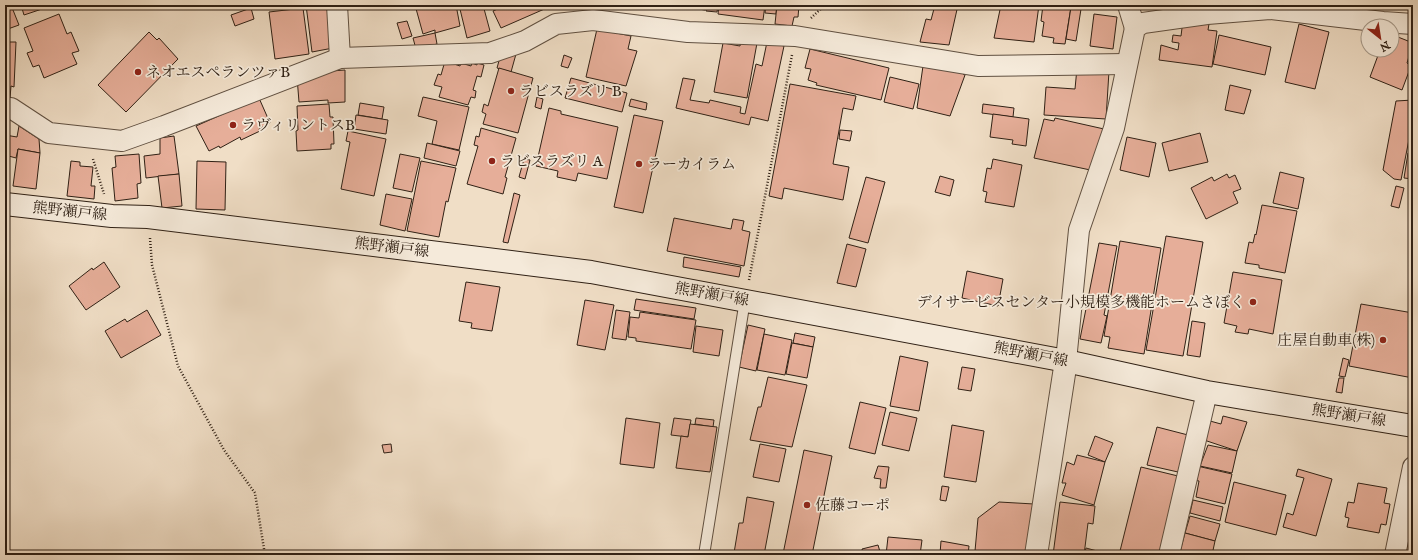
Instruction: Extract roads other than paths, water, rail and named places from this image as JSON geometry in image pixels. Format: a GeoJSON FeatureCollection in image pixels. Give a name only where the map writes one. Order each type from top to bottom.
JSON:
{"type":"FeatureCollection","features":[{"type":"Feature","properties":{"kind":"main road","name":"熊野瀬戸線"},"geometry":{"type":"LineString","coordinates":[[5,204],[112,216],[148,217],[591,272],[1066,361],[1207,392],[1413,426]]}},
{"type":"Feature","properties":{"kind":"main road"},"geometry":{"type":"LineString","coordinates":[[1036,555],[1066,361]]}},
{"type":"Feature","properties":{"kind":"street"},"geometry":{"type":"LineString","coordinates":[[337,5],[340,58]]}},
{"type":"Feature","properties":{"kind":"street"},"geometry":{"type":"LineString","coordinates":[[1066,361],[1079,230],[1114,128],[1126,64],[1135,28],[1128,5]]}},
{"type":"Feature","properties":{"kind":"street"},"geometry":{"type":"LineString","coordinates":[[1135,28],[1143,23],[1270,7],[1383,22],[1413,24]]}},
{"type":"Feature","properties":{"kind":"street"},"geometry":{"type":"LineString","coordinates":[[5,108],[11,108],[48,133],[122,141],[340,58],[490,52],[525,41],[556,24],[593,20],[688,32],[796,36],[978,66],[1126,64]]}},
{"type":"Feature","properties":{"kind":"street"},"geometry":{"type":"LineString","coordinates":[[1169,555],[1207,392]]}},
{"type":"Feature","properties":{"kind":"street"},"geometry":{"type":"LineString","coordinates":[[1395,555],[1413,467]]}},
{"type":"Feature","properties":{"kind":"lane"},"geometry":{"type":"LineString","coordinates":[[704,555],[745,300]]}},
{"type":"Feature","properties":{"kind":"place","name":"ネオエスペランツァB"},"geometry":{"type":"Point","coordinates":[138,72]}},
{"type":"Feature","properties":{"kind":"place","name":"ラビスラズリ B"},"geometry":{"type":"Point","coordinates":[511,91]}},
{"type":"Feature","properties":{"kind":"place","name":"ラヴィリントスB"},"geometry":{"type":"Point","coordinates":[233,125]}},
{"type":"Feature","properties":{"kind":"place","name":"ラビスラズリ A"},"geometry":{"type":"Point","coordinates":[492,161]}},
{"type":"Feature","properties":{"kind":"place","name":"ラーカイラム"},"geometry":{"type":"Point","coordinates":[639,164]}},
{"type":"Feature","properties":{"kind":"place","name":"デイサービスセンター小規模多機能ホームさぼく"},"geometry":{"type":"Point","coordinates":[1253,302]}},
{"type":"Feature","properties":{"kind":"place","name":"庄屋自動車(株)"},"geometry":{"type":"Point","coordinates":[1383,340]}},
{"type":"Feature","properties":{"kind":"place","name":"佐藤コーポ"},"geometry":{"type":"Point","coordinates":[807,505]}}]}
